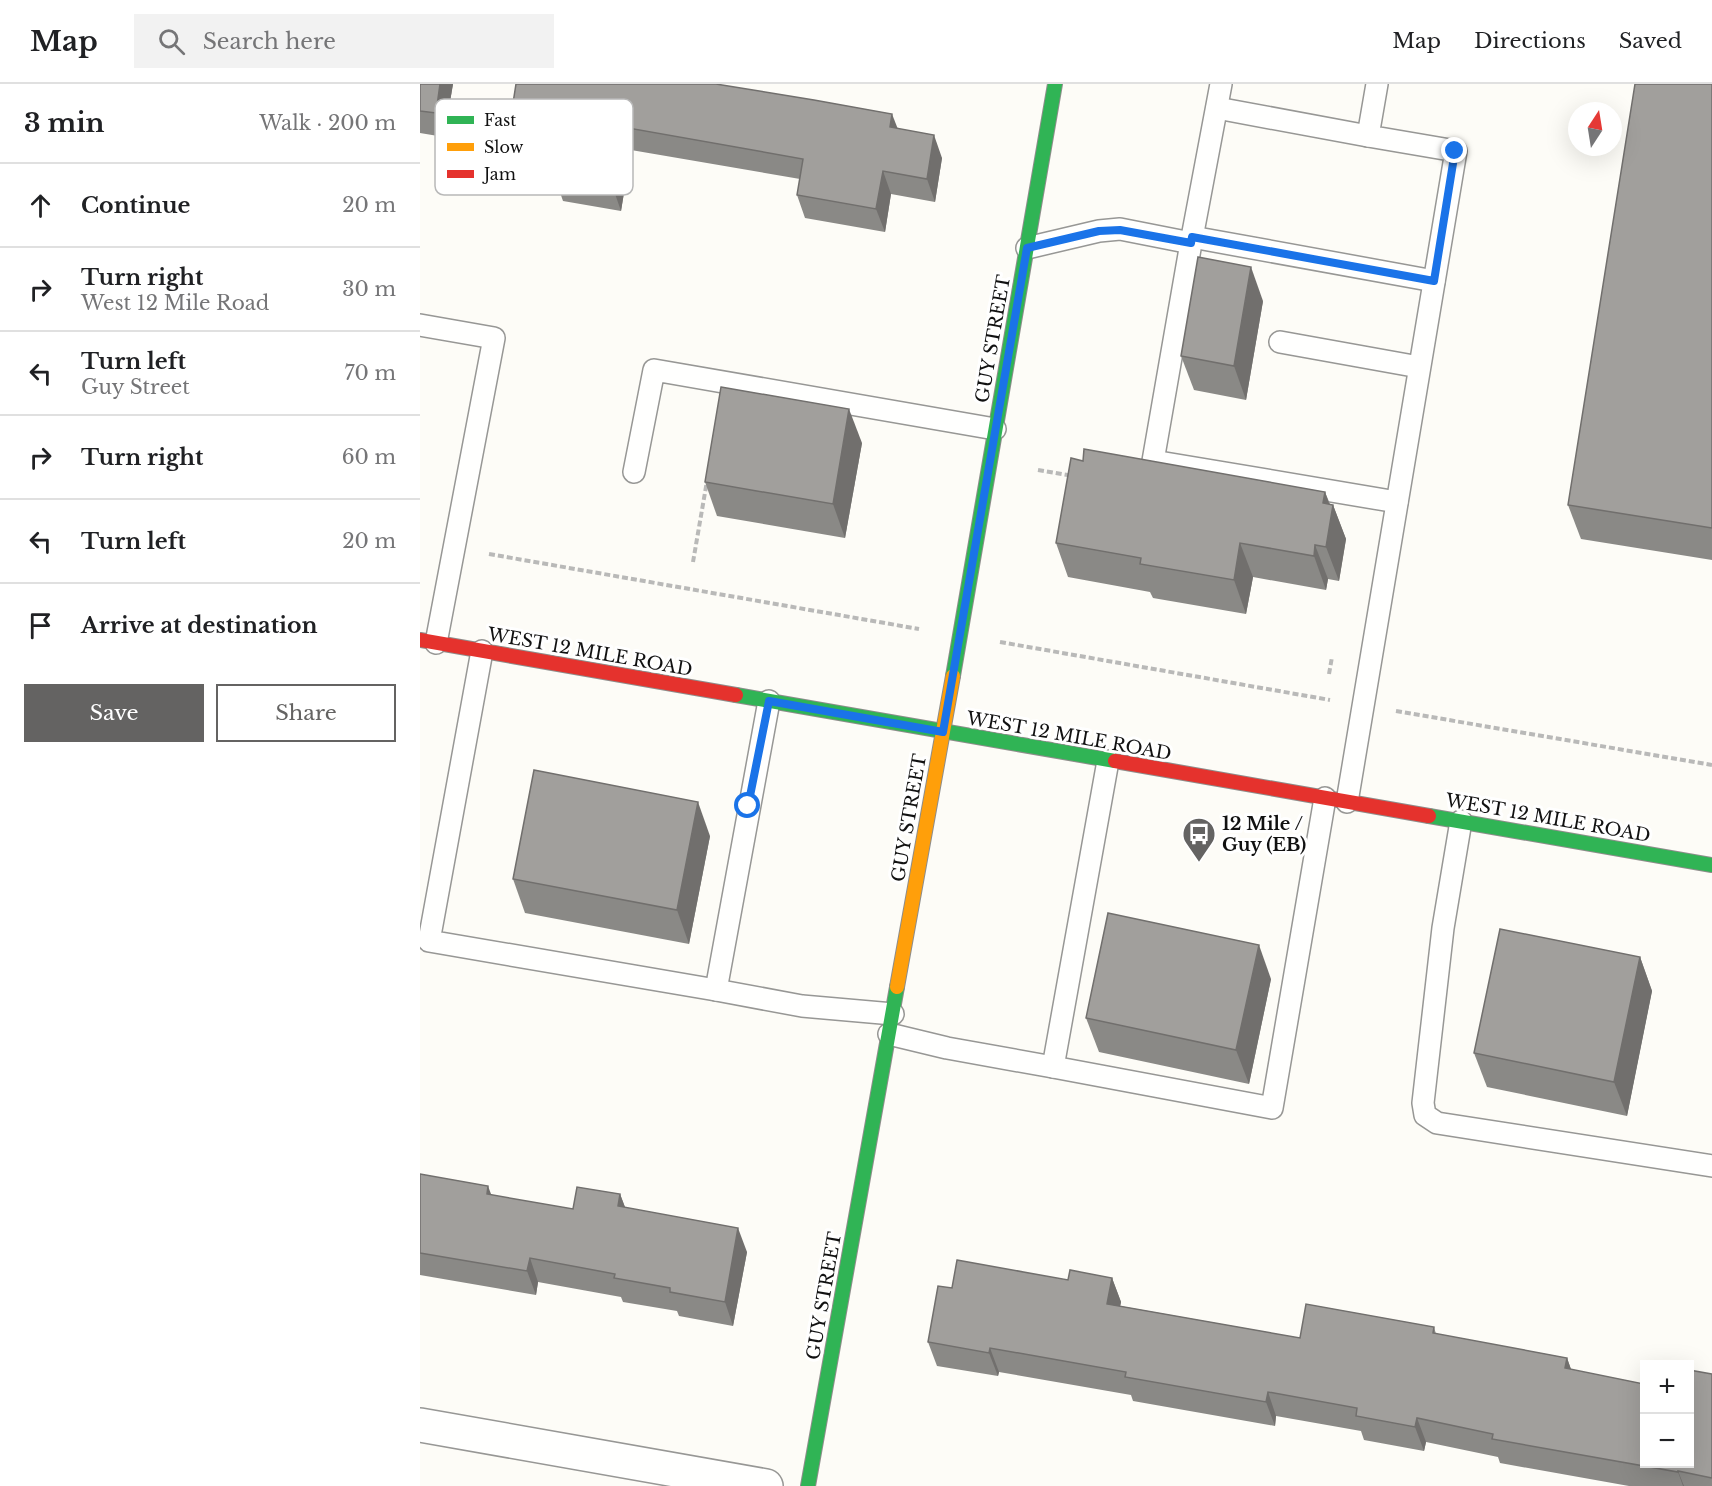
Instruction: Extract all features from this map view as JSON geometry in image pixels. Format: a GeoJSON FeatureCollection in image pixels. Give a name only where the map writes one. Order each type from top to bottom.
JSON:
{"type":"FeatureCollection","features":[{"type":"Feature","properties":{"kind":"street","name":"GUY STREET"},"geometry":{"type":"LineString","coordinates":[[808,1486],[943,732],[1055,84]]}},
{"type":"Feature","properties":{"kind":"street","name":"WEST 12 MILE ROAD"},"geometry":{"type":"LineString","coordinates":[[428,642],[1712,865]]}},
{"type":"Feature","properties":{"kind":"street"},"geometry":{"type":"LineString","coordinates":[[420,1425],[766,1486]]}},
{"type":"Feature","properties":{"kind":"lane"},"geometry":{"type":"LineString","coordinates":[[1221,84],[1153,461],[1397,502]]}},
{"type":"Feature","properties":{"kind":"lane"},"geometry":{"type":"LineString","coordinates":[[1368,136],[1377,84]]}},
{"type":"Feature","properties":{"kind":"lane"},"geometry":{"type":"LineString","coordinates":[[1217,108],[1455,151],[1347,802]]}},
{"type":"Feature","properties":{"kind":"lane"},"geometry":{"type":"LineString","coordinates":[[1027,248],[1099,231],[1120,230],[1434,281]]}},
{"type":"Feature","properties":{"kind":"lane"},"geometry":{"type":"LineString","coordinates":[[420,325],[494,338],[455,548],[428,642]]}},
{"type":"Feature","properties":{"kind":"lane"},"geometry":{"type":"LineString","coordinates":[[1280,342],[1419,367]]}},
{"type":"Feature","properties":{"kind":"lane"},"geometry":{"type":"LineString","coordinates":[[634,472],[654,370],[995,429]]}},
{"type":"Feature","properties":{"kind":"lane"},"geometry":{"type":"LineString","coordinates":[[482,651],[429,941],[802,1006],[891,1024],[946,1048],[1272,1108],[1325,798]]}},
{"type":"Feature","properties":{"kind":"lane"},"geometry":{"type":"LineString","coordinates":[[716,990],[769,701]]}},
{"type":"Feature","properties":{"kind":"lane"},"geometry":{"type":"LineString","coordinates":[[1053,1067],[1108,761]]}},
{"type":"Feature","properties":{"kind":"lane"},"geometry":{"type":"LineString","coordinates":[[1461,821],[1443,928],[1423,1103],[1425,1115],[1437,1123],[1712,1166]]}},
{"type":"Feature","properties":{"kind":"path"},"geometry":{"type":"LineString","coordinates":[[1038,470],[1084,478]]}},
{"type":"Feature","properties":{"kind":"path"},"geometry":{"type":"LineString","coordinates":[[693,562],[708,472]]}},
{"type":"Feature","properties":{"kind":"path"},"geometry":{"type":"LineString","coordinates":[[455,548],[912,628]]}},
{"type":"Feature","properties":{"kind":"path"},"geometry":{"type":"LineString","coordinates":[[1329,674],[1333,652]]}},
{"type":"Feature","properties":{"kind":"building"},"geometry":{"type":"Polygon","coordinates":[[[420,84],[440,84],[438,99],[435,99],[435,113],[420,111],[420,84]]]}},
{"type":"Feature","properties":{"kind":"building"},"geometry":{"type":"Polygon","coordinates":[[[516,84],[716,84],[892,114],[890,127],[934,135],[927,179],[883,171],[876,209],[797,195],[803,159],[633,129],[633,99],[514,99],[516,84]]]}},
{"type":"Feature","properties":{"kind":"building"},"geometry":{"type":"Polygon","coordinates":[[[1635,84],[1712,84],[1712,528],[1568,505],[1635,84]]]}},
{"type":"Feature","properties":{"kind":"building"},"geometry":{"type":"Polygon","coordinates":[[[1198,257],[1251,267],[1234,366],[1181,356],[1198,257]]]}},
{"type":"Feature","properties":{"kind":"building"},"geometry":{"type":"Polygon","coordinates":[[[721,387],[849,409],[833,504],[705,482],[721,387]]]}},
{"type":"Feature","properties":{"kind":"building"},"geometry":{"type":"Polygon","coordinates":[[[1084,449],[1325,492],[1323,503],[1333,505],[1326,547],[1315,545],[1314,556],[1240,543],[1234,580],[1140,564],[1141,558],[1056,543],[1071,458],[1083,461],[1084,449]]]}},
{"type":"Feature","properties":{"kind":"building"},"geometry":{"type":"Polygon","coordinates":[[[534,770],[698,802],[677,910],[513,879],[534,770]]]}},
{"type":"Feature","properties":{"kind":"building"},"geometry":{"type":"Polygon","coordinates":[[[1108,913],[1259,945],[1236,1050],[1086,1018],[1108,913]]]}},
{"type":"Feature","properties":{"kind":"building"},"geometry":{"type":"Polygon","coordinates":[[[1500,929],[1640,957],[1614,1082],[1474,1053],[1500,929]]]}},
{"type":"Feature","properties":{"kind":"building"},"geometry":{"type":"Polygon","coordinates":[[[420,1174],[488,1186],[487,1194],[573,1209],[577,1187],[620,1194],[618,1206],[738,1228],[725,1302],[670,1292],[670,1288],[614,1278],[615,1274],[530,1258],[527,1271],[420,1253],[420,1174]]]}},
{"type":"Feature","properties":{"kind":"building"},"geometry":{"type":"Polygon","coordinates":[[[957,1260],[1068,1280],[1070,1270],[1112,1278],[1107,1304],[1300,1338],[1306,1304],[1434,1327],[1433,1333],[1567,1358],[1565,1368],[1640,1383],[1640,1465],[1492,1439],[1493,1434],[1417,1418],[1415,1427],[1356,1416],[1357,1408],[1268,1392],[1266,1402],[1125,1377],[1126,1372],[990,1348],[989,1353],[928,1342],[938,1286],[952,1288],[957,1260]]]}},
{"type":"Feature","properties":{"kind":"building"},"geometry":{"type":"Polygon","coordinates":[[[1694,1371],[1712,1374],[1712,1478],[1655,1468],[1694,1468],[1694,1371]]]}},
{"type":"Feature","properties":{"kind":"traffic: fast"},"geometry":{"type":"LineString","coordinates":[[953,676],[1055,84]]}},
{"type":"Feature","properties":{"kind":"traffic: fast"},"geometry":{"type":"LineString","coordinates":[[736,695],[1115,761]]}},
{"type":"Feature","properties":{"kind":"traffic: fast"},"geometry":{"type":"LineString","coordinates":[[1429,816],[1712,865]]}},
{"type":"Feature","properties":{"kind":"traffic: fast"},"geometry":{"type":"LineString","coordinates":[[808,1486],[897,987]]}},
{"type":"Feature","properties":{"kind":"traffic: slow"},"geometry":{"type":"LineString","coordinates":[[897,987],[953,676]]}},
{"type":"Feature","properties":{"kind":"traffic: jam"},"geometry":{"type":"LineString","coordinates":[[420,640],[736,695]]}},
{"type":"Feature","properties":{"kind":"traffic: jam"},"geometry":{"type":"LineString","coordinates":[[1115,761],[1429,816]]}},
{"type":"Feature","properties":{"kind":"place","name":"12 Mile / Guy (EB)"},"geometry":{"type":"Point","coordinates":[1199,863]}},
{"type":"Feature","properties":{"kind":"route"},"geometry":{"type":"LineString","coordinates":[[748,806],[769,701],[943,732],[1027,248],[1099,231],[1120,230],[1191,243],[1192,237],[1434,281],[1455,151]]}}]}
